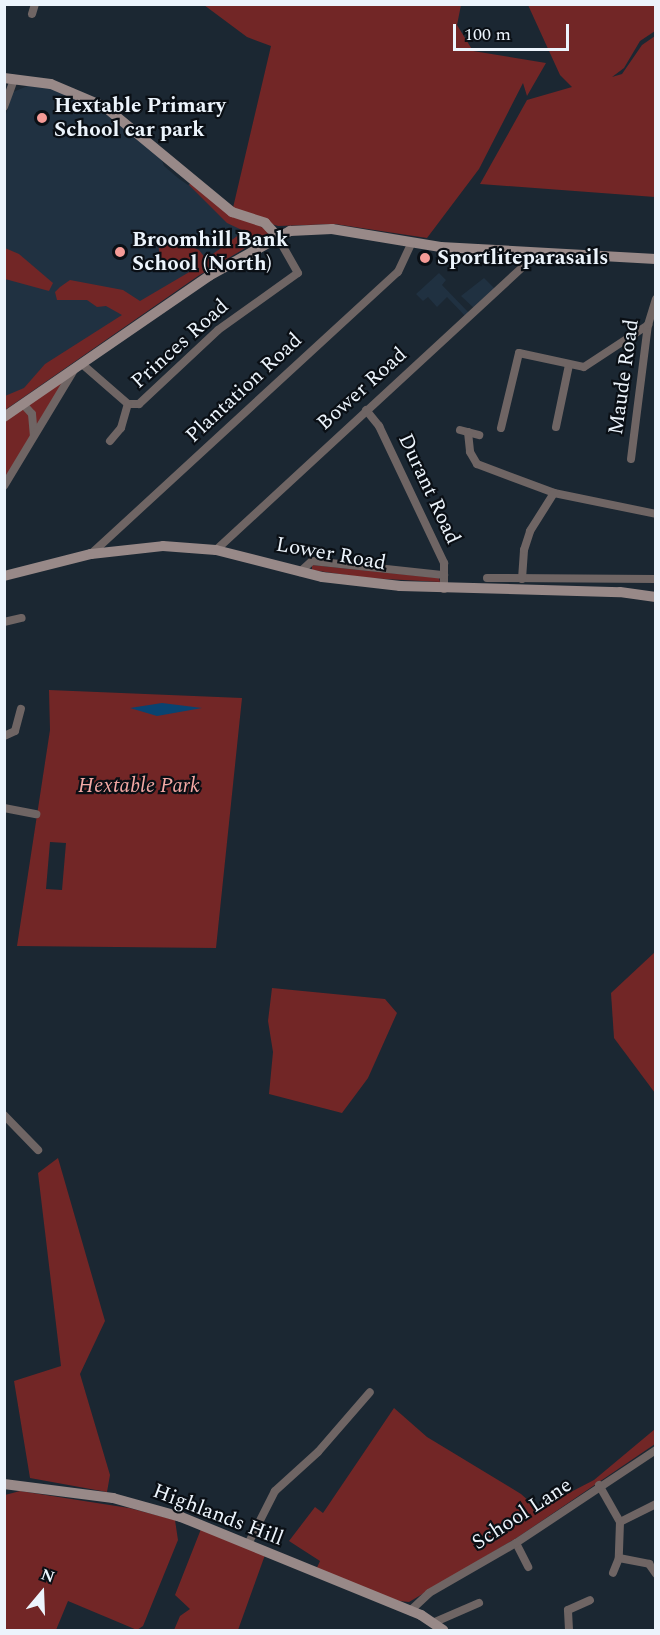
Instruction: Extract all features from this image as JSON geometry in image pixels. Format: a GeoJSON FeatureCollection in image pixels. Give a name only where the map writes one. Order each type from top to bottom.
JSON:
{"type":"FeatureCollection","features":[{"type":"Feature","properties":{"kind":"street"},"geometry":{"type":"LineString","coordinates":[[32,14],[35,4]]}},
{"type":"Feature","properties":{"kind":"street"},"geometry":{"type":"LineString","coordinates":[[4,107],[9,78],[51,84],[105,107],[232,212],[265,223],[277,236]]}},
{"type":"Feature","properties":{"kind":"street"},"geometry":{"type":"LineString","coordinates":[[4,417],[209,276],[277,236],[306,229],[332,229],[412,242],[528,253],[656,259]]}},
{"type":"Feature","properties":{"kind":"street","name":"Princes Road"},"geometry":{"type":"LineString","coordinates":[[79,367],[128,404],[139,404],[218,330],[298,273],[277,236]]}},
{"type":"Feature","properties":{"kind":"street","name":"Plantation Road"},"geometry":{"type":"LineString","coordinates":[[91,554],[398,272],[412,242]]}},
{"type":"Feature","properties":{"kind":"street","name":"Bower Road"},"geometry":{"type":"LineString","coordinates":[[216,550],[524,266],[528,253]]}},
{"type":"Feature","properties":{"kind":"street","name":"Maude Road"},"geometry":{"type":"LineString","coordinates":[[631,459],[648,325],[656,299]]}},
{"type":"Feature","properties":{"kind":"street"},"geometry":{"type":"LineString","coordinates":[[501,428],[519,352],[569,365],[584,366],[648,325]]}},
{"type":"Feature","properties":{"kind":"street"},"geometry":{"type":"LineString","coordinates":[[556,427],[569,365]]}},
{"type":"Feature","properties":{"kind":"street"},"geometry":{"type":"LineString","coordinates":[[4,486],[34,435],[79,367]]}},
{"type":"Feature","properties":{"kind":"street"},"geometry":{"type":"LineString","coordinates":[[22,404],[32,414],[34,435]]}},
{"type":"Feature","properties":{"kind":"street"},"geometry":{"type":"LineString","coordinates":[[110,441],[121,428],[128,404]]}},
{"type":"Feature","properties":{"kind":"street","name":"Durant Road"},"geometry":{"type":"LineString","coordinates":[[366,410],[378,426],[444,563],[444,589]]}},
{"type":"Feature","properties":{"kind":"street"},"geometry":{"type":"LineString","coordinates":[[479,435],[464,431],[470,452],[477,464],[554,494],[656,514]]}},
{"type":"Feature","properties":{"kind":"street"},"geometry":{"type":"LineString","coordinates":[[522,579],[524,550],[530,531],[554,494]]}},
{"type":"Feature","properties":{"kind":"street","name":"Lower Road"},"geometry":{"type":"LineString","coordinates":[[4,576],[91,554],[163,546],[216,550],[300,572],[444,589],[620,592],[656,597]]}},
{"type":"Feature","properties":{"kind":"street"},"geometry":{"type":"LineString","coordinates":[[300,572],[312,561],[444,576]]}},
{"type":"Feature","properties":{"kind":"street"},"geometry":{"type":"LineString","coordinates":[[487,578],[656,579]]}},
{"type":"Feature","properties":{"kind":"street"},"geometry":{"type":"LineString","coordinates":[[4,621],[22,618]]}},
{"type":"Feature","properties":{"kind":"street"},"geometry":{"type":"LineString","coordinates":[[4,736],[15,731],[21,709]]}},
{"type":"Feature","properties":{"kind":"street"},"geometry":{"type":"LineString","coordinates":[[4,808],[36,814]]}},
{"type":"Feature","properties":{"kind":"street"},"geometry":{"type":"LineString","coordinates":[[4,1115],[38,1150]]}},
{"type":"Feature","properties":{"kind":"street"},"geometry":{"type":"LineString","coordinates":[[248,1544],[274,1491],[318,1452],[370,1392]]}},
{"type":"Feature","properties":{"kind":"street","name":"School Lane"},"geometry":{"type":"LineString","coordinates":[[410,1611],[429,1593],[516,1543],[599,1485],[656,1450]]}},
{"type":"Feature","properties":{"kind":"street","name":"Highlands Hill"},"geometry":{"type":"LineString","coordinates":[[4,1484],[113,1498],[181,1517],[410,1611],[439,1627]]}},
{"type":"Feature","properties":{"kind":"street"},"geometry":{"type":"LineString","coordinates":[[599,1485],[620,1522],[619,1558],[613,1573]]}},
{"type":"Feature","properties":{"kind":"street"},"geometry":{"type":"LineString","coordinates":[[620,1522],[656,1504]]}},
{"type":"Feature","properties":{"kind":"street"},"geometry":{"type":"LineString","coordinates":[[516,1543],[528,1567]]}},
{"type":"Feature","properties":{"kind":"street"},"geometry":{"type":"LineString","coordinates":[[619,1558],[649,1564],[656,1574]]}},
{"type":"Feature","properties":{"kind":"street"},"geometry":{"type":"LineString","coordinates":[[570,1630],[568,1610],[590,1600]]}},
{"type":"Feature","properties":{"kind":"street"},"geometry":{"type":"LineString","coordinates":[[439,1627],[479,1603]]}},
{"type":"Feature","properties":{"kind":"shaded area","name":"Broomhill Bank School (North)"},"geometry":{"type":"Polygon","coordinates":[[[30,85],[50,88],[104,110],[161,157],[164,166],[178,178],[188,185],[191,182],[271,233],[198,276],[5,410],[5,117],[13,92],[30,85]]]}},
{"type":"Feature","properties":{"kind":"shaded area"},"geometry":{"type":"Polygon","coordinates":[[[439,273],[446,280],[442,285],[471,315],[467,318],[447,297],[437,307],[428,297],[423,301],[416,294],[439,273]]]}},
{"type":"Feature","properties":{"kind":"shaded area"},"geometry":{"type":"Polygon","coordinates":[[[484,278],[497,291],[476,310],[461,296],[484,278]]]}},
{"type":"Feature","properties":{"kind":"green space"},"geometry":{"type":"Polygon","coordinates":[[[204,5],[461,5],[457,25],[473,51],[546,63],[527,96],[523,83],[479,169],[427,238],[335,224],[278,226],[232,212],[271,46],[247,37],[204,5]]]}},
{"type":"Feature","properties":{"kind":"green space"},"geometry":{"type":"Polygon","coordinates":[[[528,5],[655,5],[655,31],[640,41],[624,68],[612,77],[622,74],[642,45],[655,36],[655,197],[480,184],[527,100],[572,87],[560,75],[528,5]]]}},
{"type":"Feature","properties":{"kind":"green space"},"geometry":{"type":"Polygon","coordinates":[[[191,182],[271,233],[198,276],[5,410],[5,396],[24,388],[45,364],[122,315],[106,306],[97,307],[87,300],[57,300],[55,292],[60,287],[70,280],[123,290],[140,301],[191,271],[160,258],[158,242],[176,240],[199,250],[206,259],[244,231],[227,223],[189,185],[191,182]]]}},
{"type":"Feature","properties":{"kind":"green space"},"geometry":{"type":"Polygon","coordinates":[[[5,248],[19,254],[53,283],[49,291],[5,279],[5,248]]]}},
{"type":"Feature","properties":{"kind":"green space"},"geometry":{"type":"Polygon","coordinates":[[[75,369],[5,485],[5,417],[75,369]]]}},
{"type":"Feature","properties":{"kind":"green space"},"geometry":{"type":"Polygon","coordinates":[[[312,565],[439,578],[440,582],[367,578],[312,570],[312,565]]]}},
{"type":"Feature","properties":{"kind":"green space","name":"Hextable Park"},"geometry":{"type":"Polygon","coordinates":[[[49,690],[242,698],[216,948],[17,946],[50,730],[49,690]],[[50,842],[46,889],[62,890],[66,843],[50,842]]]}},
{"type":"Feature","properties":{"kind":"green space"},"geometry":{"type":"Polygon","coordinates":[[[655,952],[655,1093],[614,1038],[611,993],[655,952]]]}},
{"type":"Feature","properties":{"kind":"green space"},"geometry":{"type":"Polygon","coordinates":[[[272,988],[385,999],[397,1013],[368,1078],[342,1113],[269,1094],[273,1052],[268,1021],[272,988]]]}},
{"type":"Feature","properties":{"kind":"green space"},"geometry":{"type":"Polygon","coordinates":[[[58,1158],[105,1321],[80,1374],[110,1475],[107,1492],[30,1478],[14,1381],[61,1366],[38,1173],[58,1158]]]}},
{"type":"Feature","properties":{"kind":"green space"},"geometry":{"type":"Polygon","coordinates":[[[394,1408],[427,1437],[521,1494],[538,1509],[594,1480],[655,1429],[655,1444],[518,1537],[409,1602],[399,1601],[315,1572],[320,1561],[289,1541],[315,1507],[323,1513],[394,1408]]]}},
{"type":"Feature","properties":{"kind":"green space"},"geometry":{"type":"Polygon","coordinates":[[[20,1491],[129,1508],[175,1520],[178,1540],[143,1626],[137,1630],[68,1601],[56,1630],[5,1630],[5,1495],[20,1491]]]}},
{"type":"Feature","properties":{"kind":"green space"},"geometry":{"type":"Polygon","coordinates":[[[201,1529],[265,1555],[238,1630],[174,1630],[180,1616],[190,1609],[175,1595],[201,1529]]]}},
{"type":"Feature","properties":{"kind":"water"},"geometry":{"type":"Polygon","coordinates":[[[162,703],[202,708],[157,716],[130,708],[162,703]]]}},
{"type":"Feature","properties":{"kind":"place","name":"Hextable Primary School car park"},"geometry":{"type":"Point","coordinates":[42,118]}},
{"type":"Feature","properties":{"kind":"place","name":"Broomhill Bank School (North)"},"geometry":{"type":"Point","coordinates":[120,252]}},
{"type":"Feature","properties":{"kind":"place","name":"Sportliteparasails"},"geometry":{"type":"Point","coordinates":[425,258]}}]}
